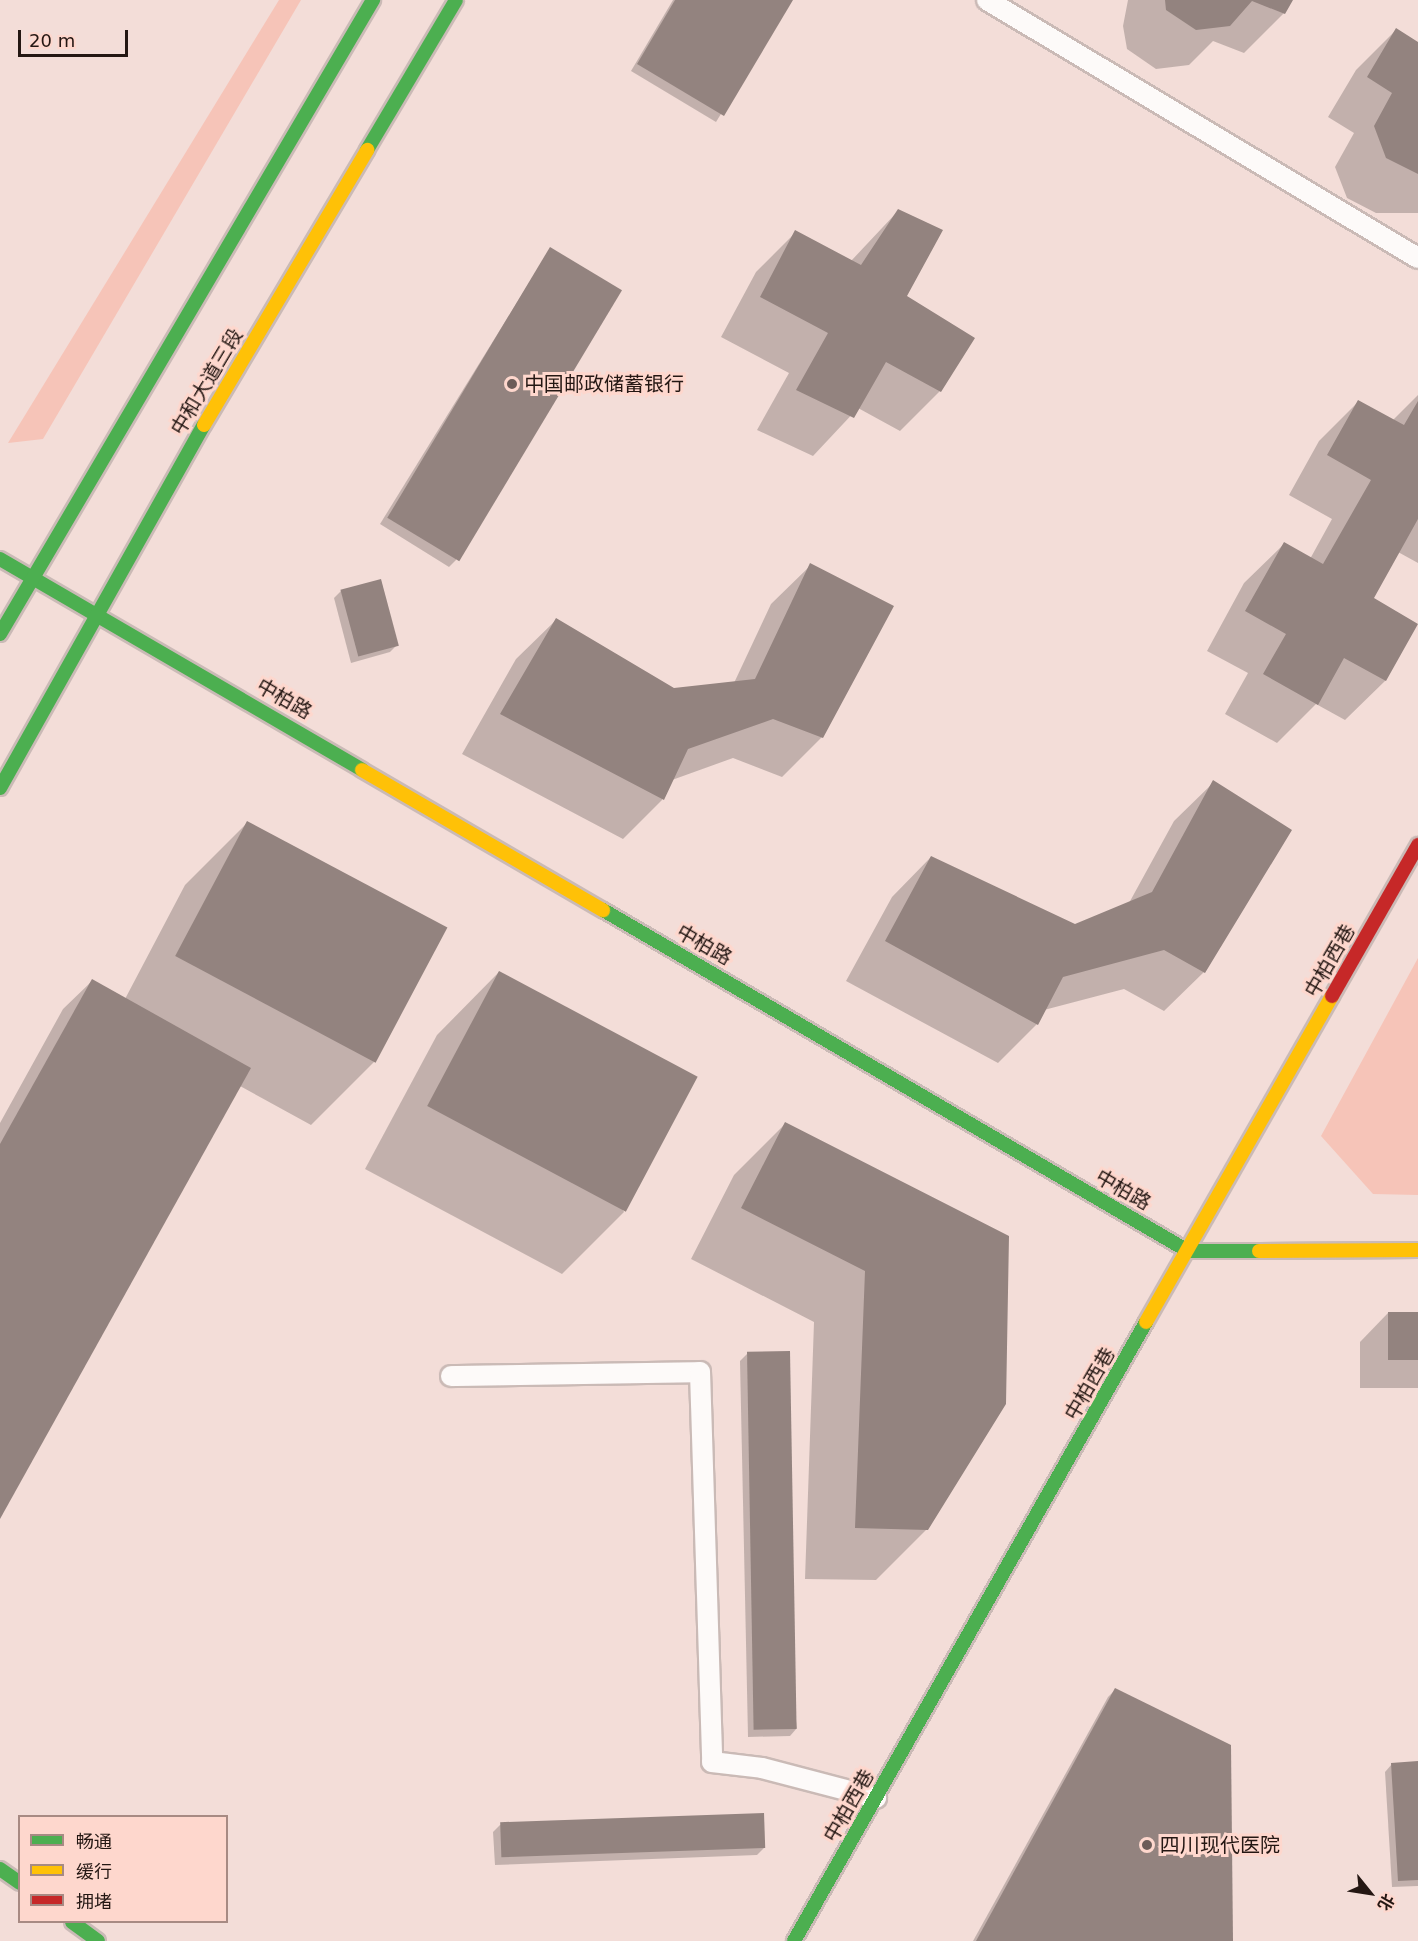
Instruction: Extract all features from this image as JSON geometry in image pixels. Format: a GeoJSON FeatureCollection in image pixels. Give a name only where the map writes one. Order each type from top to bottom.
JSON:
{"type":"FeatureCollection","features":[{"type":"Feature","properties":{"kind":"street"},"geometry":{"type":"LineString","coordinates":[[0,634],[31,577],[373,0]]}},
{"type":"Feature","properties":{"kind":"street","name":"中和大道三段"},"geometry":{"type":"LineString","coordinates":[[0,788],[96,612],[456,0]]}},
{"type":"Feature","properties":{"kind":"street","name":"中柏路"},"geometry":{"type":"LineString","coordinates":[[0,559],[96,612],[1188,1251]]}},
{"type":"Feature","properties":{"kind":"street","name":"中柏西巷"},"geometry":{"type":"LineString","coordinates":[[794,1941],[1418,845]]}},
{"type":"Feature","properties":{"kind":"street"},"geometry":{"type":"LineString","coordinates":[[1188,1251],[1418,1250]]}},
{"type":"Feature","properties":{"kind":"street"},"geometry":{"type":"LineString","coordinates":[[0,1869],[18,1882]]}},
{"type":"Feature","properties":{"kind":"street"},"geometry":{"type":"LineString","coordinates":[[73,1923],[98,1941]]}},
{"type":"Feature","properties":{"kind":"lane"},"geometry":{"type":"LineString","coordinates":[[987,0],[1418,258]]}},
{"type":"Feature","properties":{"kind":"lane"},"geometry":{"type":"LineString","coordinates":[[451,1376],[700,1372],[712,1762],[762,1768],[876,1798]]}},
{"type":"Feature","properties":{"kind":"shaded area"},"geometry":{"type":"Polygon","coordinates":[[[279,0],[301,0],[43,439],[8,443],[279,0]]]}},
{"type":"Feature","properties":{"kind":"shaded area"},"geometry":{"type":"Polygon","coordinates":[[[1418,958],[1418,1195],[1373,1194],[1321,1136],[1418,958]]]}},
{"type":"Feature","properties":{"kind":"building"},"geometry":{"type":"Polygon","coordinates":[[[675,0],[793,0],[724,116],[637,64],[675,0]]]}},
{"type":"Feature","properties":{"kind":"building"},"geometry":{"type":"Polygon","coordinates":[[[1165,0],[1293,0],[1285,14],[1252,1],[1230,26],[1196,30],[1166,10],[1165,0]]]}},
{"type":"Feature","properties":{"kind":"building"},"geometry":{"type":"Polygon","coordinates":[[[1396,28],[1418,42],[1418,174],[1386,158],[1374,126],[1392,93],[1367,77],[1396,28]]]}},
{"type":"Feature","properties":{"kind":"building"},"geometry":{"type":"Polygon","coordinates":[[[898,209],[943,230],[907,296],[975,338],[941,392],[886,362],[854,418],[796,390],[828,333],[760,297],[795,230],[861,265],[898,209]]]}},
{"type":"Feature","properties":{"kind":"building"},"geometry":{"type":"Polygon","coordinates":[[[550,247],[622,290],[459,561],[387,518],[550,247]]]}},
{"type":"Feature","properties":{"kind":"building"},"geometry":{"type":"Polygon","coordinates":[[[1358,400],[1404,425],[1418,401],[1418,519],[1374,598],[1418,624],[1386,681],[1344,658],[1318,705],[1263,674],[1286,634],[1245,611],[1284,542],[1323,564],[1371,480],[1327,455],[1358,400]]]}},
{"type":"Feature","properties":{"kind":"building"},"geometry":{"type":"Polygon","coordinates":[[[810,563],[894,606],[823,738],[773,719],[688,749],[664,800],[500,714],[556,618],[674,688],[755,679],[810,563]]]}},
{"type":"Feature","properties":{"kind":"building"},"geometry":{"type":"Polygon","coordinates":[[[381,579],[399,646],[358,657],[340,590],[381,579]]]}},
{"type":"Feature","properties":{"kind":"building"},"geometry":{"type":"Polygon","coordinates":[[[1213,780],[1292,830],[1205,973],[1164,950],[1063,977],[1038,1025],[885,941],[931,856],[1075,924],[1152,892],[1213,780]]]}},
{"type":"Feature","properties":{"kind":"building"},"geometry":{"type":"Polygon","coordinates":[[[247,821],[447,928],[376,1063],[175,956],[247,821]]]}},
{"type":"Feature","properties":{"kind":"building"},"geometry":{"type":"Polygon","coordinates":[[[499,971],[698,1077],[626,1212],[427,1106],[499,971]]]}},
{"type":"Feature","properties":{"kind":"building"},"geometry":{"type":"Polygon","coordinates":[[[92,979],[251,1068],[0,1519],[0,1144],[92,979]]]}},
{"type":"Feature","properties":{"kind":"building"},"geometry":{"type":"Polygon","coordinates":[[[785,1122],[1009,1236],[1006,1404],[928,1530],[855,1528],[865,1271],[741,1208],[785,1122]]]}},
{"type":"Feature","properties":{"kind":"building"},"geometry":{"type":"Polygon","coordinates":[[[1388,1312],[1418,1312],[1418,1360],[1388,1360],[1388,1312]]]}},
{"type":"Feature","properties":{"kind":"building"},"geometry":{"type":"Polygon","coordinates":[[[790,1351],[797,1729],[754,1730],[747,1352],[790,1351]]]}},
{"type":"Feature","properties":{"kind":"building"},"geometry":{"type":"Polygon","coordinates":[[[1115,1688],[1231,1745],[1233,1941],[976,1941],[1115,1688]]]}},
{"type":"Feature","properties":{"kind":"building"},"geometry":{"type":"Polygon","coordinates":[[[1418,1761],[1418,1880],[1398,1881],[1391,1763],[1418,1761]]]}},
{"type":"Feature","properties":{"kind":"building"},"geometry":{"type":"Polygon","coordinates":[[[764,1813],[765,1848],[501,1857],[500,1822],[764,1813]]]}},
{"type":"Feature","properties":{"kind":"traffic: fast"},"geometry":{"type":"LineString","coordinates":[[0,634],[373,0]]}},
{"type":"Feature","properties":{"kind":"traffic: fast"},"geometry":{"type":"LineString","coordinates":[[367,150],[456,0]]}},
{"type":"Feature","properties":{"kind":"traffic: fast"},"geometry":{"type":"LineString","coordinates":[[0,788],[204,425]]}},
{"type":"Feature","properties":{"kind":"traffic: fast"},"geometry":{"type":"LineString","coordinates":[[0,559],[362,770]]}},
{"type":"Feature","properties":{"kind":"traffic: fast"},"geometry":{"type":"LineString","coordinates":[[603,910],[1188,1251],[1259,1251]]}},
{"type":"Feature","properties":{"kind":"traffic: fast"},"geometry":{"type":"LineString","coordinates":[[794,1941],[1146,1322]]}},
{"type":"Feature","properties":{"kind":"traffic: fast"},"geometry":{"type":"LineString","coordinates":[[0,1869],[18,1882]]}},
{"type":"Feature","properties":{"kind":"traffic: fast"},"geometry":{"type":"LineString","coordinates":[[73,1923],[98,1941]]}},
{"type":"Feature","properties":{"kind":"traffic: slow"},"geometry":{"type":"LineString","coordinates":[[204,425],[367,150]]}},
{"type":"Feature","properties":{"kind":"traffic: slow"},"geometry":{"type":"LineString","coordinates":[[362,770],[603,910]]}},
{"type":"Feature","properties":{"kind":"traffic: slow"},"geometry":{"type":"LineString","coordinates":[[1146,1322],[1332,996]]}},
{"type":"Feature","properties":{"kind":"traffic: slow"},"geometry":{"type":"LineString","coordinates":[[1259,1251],[1418,1250]]}},
{"type":"Feature","properties":{"kind":"traffic: jam"},"geometry":{"type":"LineString","coordinates":[[1332,996],[1418,845]]}},
{"type":"Feature","properties":{"kind":"place","name":"中国邮政储蓄银行"},"geometry":{"type":"Point","coordinates":[512,384]}},
{"type":"Feature","properties":{"kind":"place","name":"四川现代医院"},"geometry":{"type":"Point","coordinates":[1147,1845]}}]}
